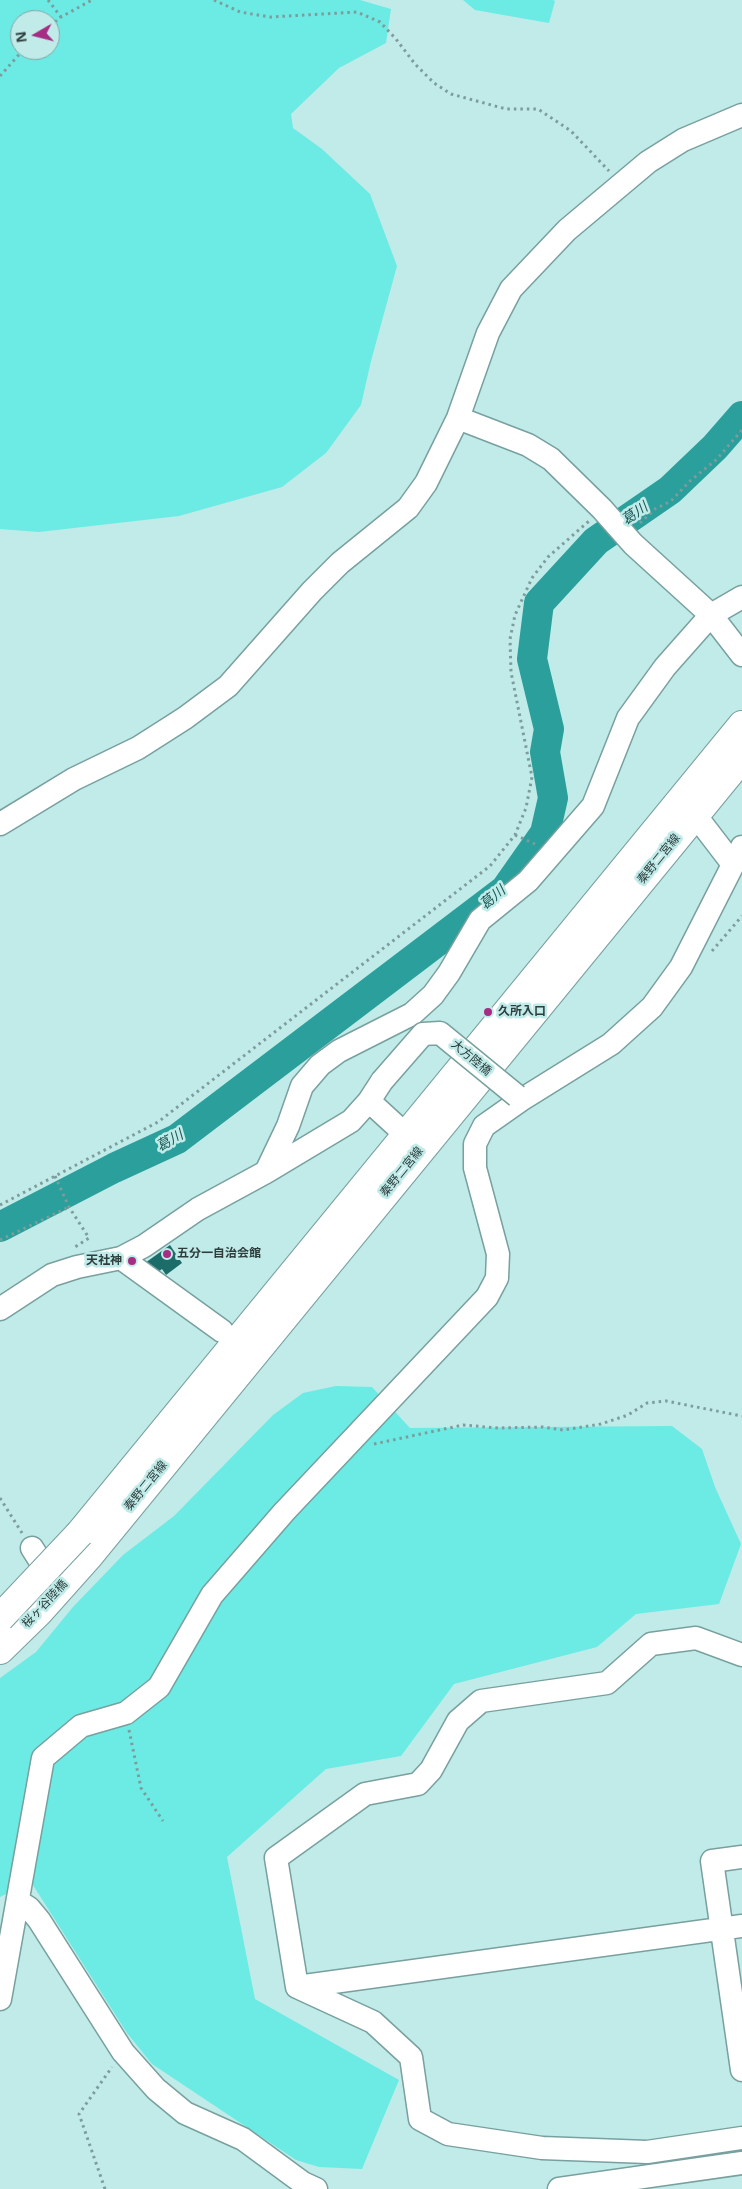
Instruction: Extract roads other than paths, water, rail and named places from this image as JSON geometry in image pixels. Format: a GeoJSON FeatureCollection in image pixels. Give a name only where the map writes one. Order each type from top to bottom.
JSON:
{"type":"FeatureCollection","features":[{"type":"Feature","properties":{"kind":"main road"},"geometry":{"type":"LineString","coordinates":[[709,781],[742,724]]}},
{"type":"Feature","properties":{"kind":"main road"},"geometry":{"type":"LineString","coordinates":[[709,781],[742,758]]}},
{"type":"Feature","properties":{"kind":"main road","name":"秦野二宮線"},"geometry":{"type":"LineString","coordinates":[[84,1545],[406,1135],[709,781]]}},
{"type":"Feature","properties":{"kind":"main road","name":"秦野二宮線"},"geometry":{"type":"LineString","coordinates":[[84,1545],[688,806]]}},
{"type":"Feature","properties":{"kind":"main road","name":"桜ヶ谷陸橋"},"geometry":{"type":"LineString","coordinates":[[0,1618],[84,1545]]}},
{"type":"Feature","properties":{"kind":"main road","name":"桜ヶ谷陸橋"},"geometry":{"type":"LineString","coordinates":[[0,1650],[39,1612],[84,1545]]}},
{"type":"Feature","properties":{"kind":"street"},"geometry":{"type":"LineString","coordinates":[[0,824],[74,779],[138,748],[185,718],[228,686],[312,590],[340,564],[408,508],[430,476],[458,418],[488,333],[510,289],[567,230],[648,162],[683,140],[742,115]]}},
{"type":"Feature","properties":{"kind":"street"},"geometry":{"type":"LineString","coordinates":[[458,418],[528,444],[551,459],[625,534],[711,615],[742,655]]}},
{"type":"Feature","properties":{"kind":"street"},"geometry":{"type":"LineString","coordinates":[[266,1172],[288,1126],[302,1086],[320,1065],[338,1051],[412,1014],[433,995],[449,973],[480,920],[528,881],[593,806],[628,718],[665,668],[711,615],[742,597]]}},
{"type":"Feature","properties":{"kind":"street"},"geometry":{"type":"LineString","coordinates":[[0,1999],[43,1758],[81,1726],[126,1713],[159,1687],[212,1595],[284,1512],[487,1297],[497,1278],[498,1254],[475,1168],[475,1144],[484,1126],[519,1098],[610,1044],[652,1007],[681,967],[737,855],[688,806]]}},
{"type":"Feature","properties":{"kind":"street","name":"大方陸橋"},"geometry":{"type":"LineString","coordinates":[[0,1309],[52,1275],[77,1267],[121,1258],[144,1246],[198,1209],[266,1172],[351,1121],[369,1101],[382,1081],[423,1034],[440,1032],[519,1098]]}},
{"type":"Feature","properties":{"kind":"street"},"geometry":{"type":"LineString","coordinates":[[369,1101],[406,1135]]}},
{"type":"Feature","properties":{"kind":"street"},"geometry":{"type":"LineString","coordinates":[[121,1258],[222,1331]]}},
{"type":"Feature","properties":{"kind":"street"},"geometry":{"type":"LineString","coordinates":[[0,1632],[53,1580],[27,1541]]}},
{"type":"Feature","properties":{"kind":"street"},"geometry":{"type":"LineString","coordinates":[[297,1987],[276,1858],[365,1794],[418,1784],[431,1770],[458,1721],[481,1701],[607,1682],[651,1644],[696,1638],[742,1654]]}},
{"type":"Feature","properties":{"kind":"street"},"geometry":{"type":"LineString","coordinates":[[742,1857],[712,1861],[732,1927],[742,2070]]}},
{"type":"Feature","properties":{"kind":"street"},"geometry":{"type":"LineString","coordinates":[[18,1901],[29,1908],[39,1920],[123,2052],[156,2089],[185,2113],[243,2139],[303,2183],[316,2189]]}},
{"type":"Feature","properties":{"kind":"street"},"geometry":{"type":"LineString","coordinates":[[297,1987],[732,1927]]}},
{"type":"Feature","properties":{"kind":"street"},"geometry":{"type":"LineString","coordinates":[[297,1987],[373,2022],[412,2057],[420,2119],[448,2134],[542,2148],[647,2152],[742,2138]]}},
{"type":"Feature","properties":{"kind":"street"},"geometry":{"type":"LineString","coordinates":[[559,2189],[742,2163]]}},
{"type":"Feature","properties":{"kind":"waterway","name":"葛川"},"geometry":{"type":"LineString","coordinates":[[0,1227],[114,1168],[177,1139],[505,890],[545,833],[553,798],[545,752],[549,729],[532,659],[539,603],[596,541],[670,490],[715,447],[742,416]]}},
{"type":"Feature","properties":{"kind":"place","name":"久所入口"},"geometry":{"type":"Point","coordinates":[488,1012]}},
{"type":"Feature","properties":{"kind":"place","name":"五分一自治会館"},"geometry":{"type":"Point","coordinates":[167,1254]}},
{"type":"Feature","properties":{"kind":"place","name":"天社神"},"geometry":{"type":"Point","coordinates":[132,1261]}}]}
